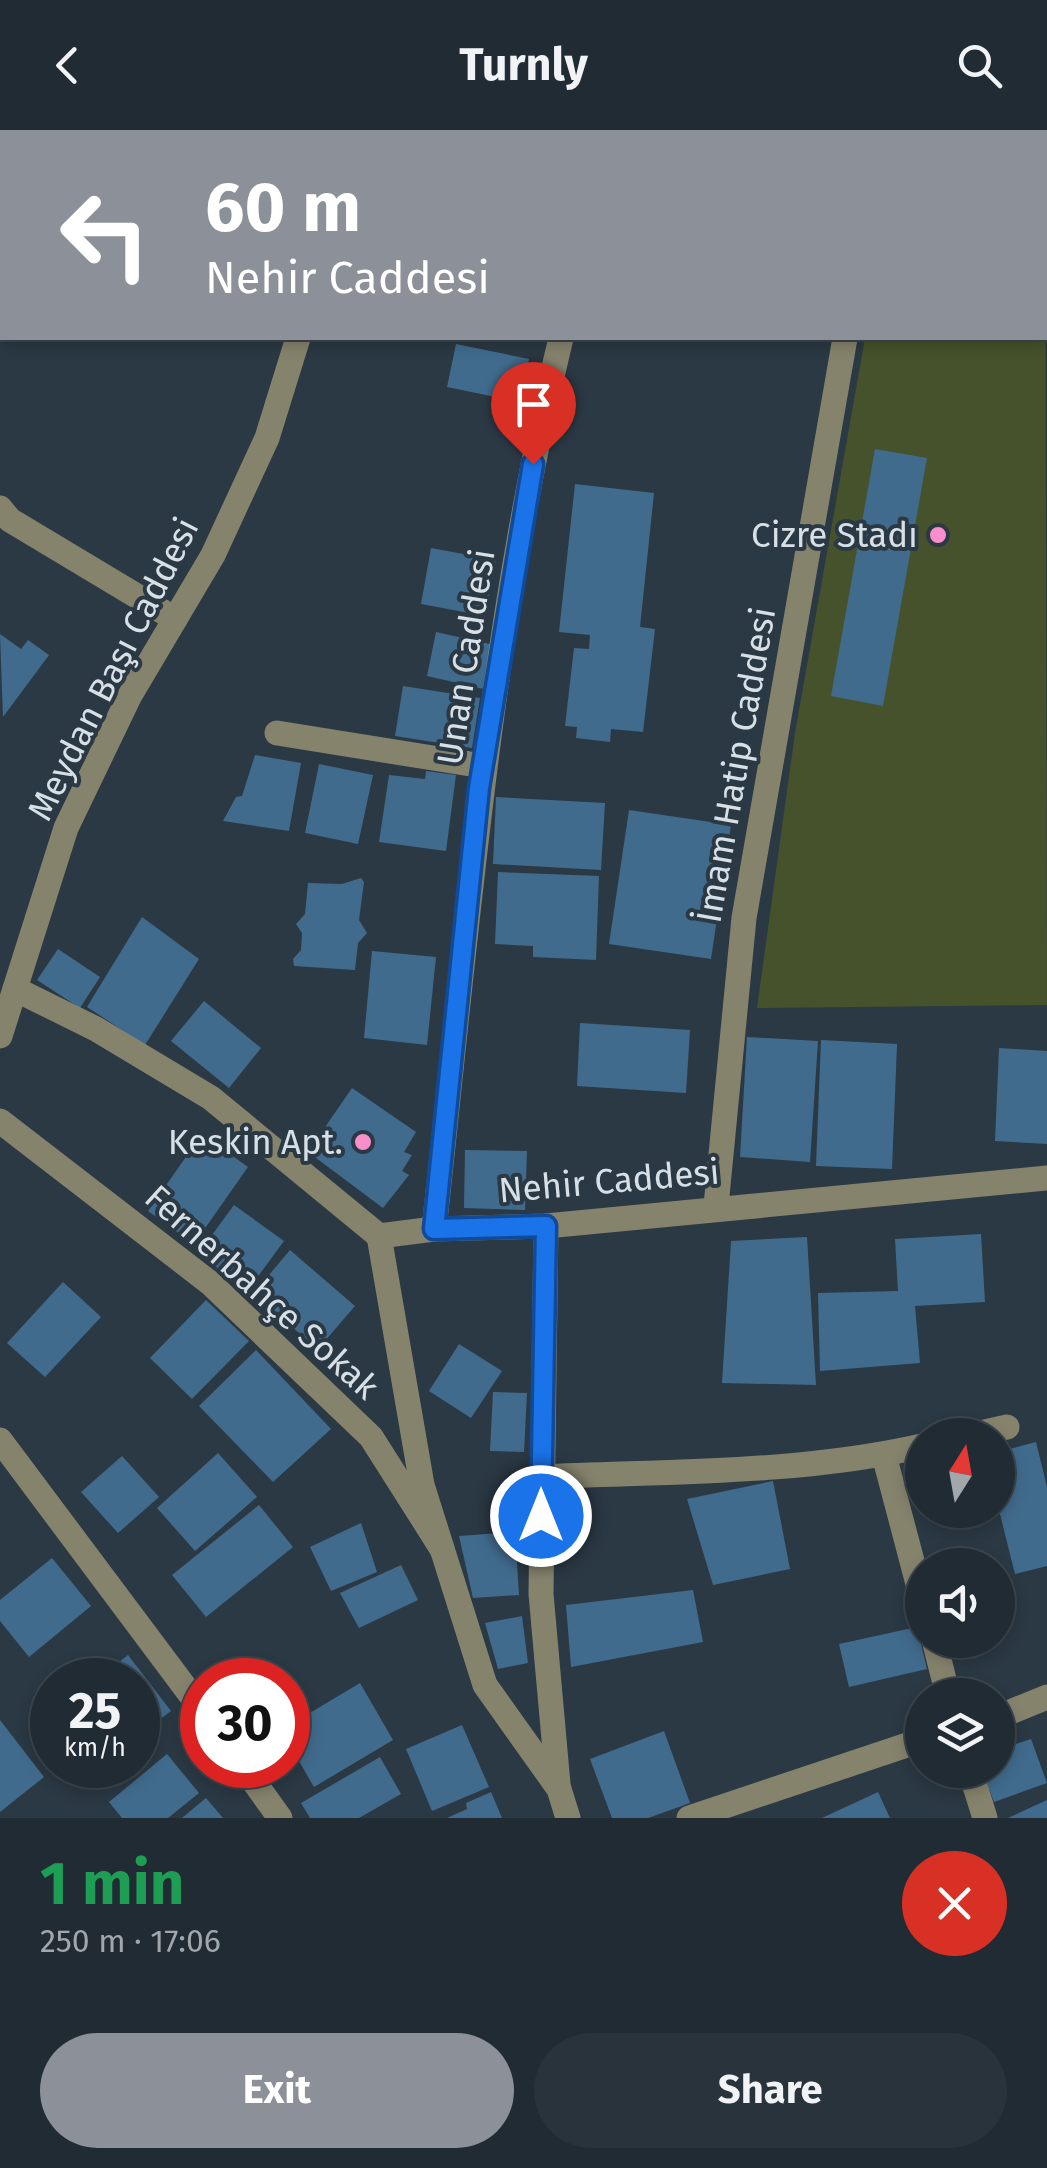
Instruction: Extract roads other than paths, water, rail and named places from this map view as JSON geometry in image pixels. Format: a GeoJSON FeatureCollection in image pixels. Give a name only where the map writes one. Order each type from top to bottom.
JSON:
{"type":"FeatureCollection","features":[{"type":"Feature","properties":{"kind":"street","name":"Meydan Başı Caddesi"},"geometry":{"type":"LineString","coordinates":[[0,1034],[66,828],[129,697],[213,555],[267,438],[297,340]]}},
{"type":"Feature","properties":{"kind":"street","name":"Unan Caddesi"},"geometry":{"type":"LineString","coordinates":[[434,1229],[483,766],[540,426],[561,340]]}},
{"type":"Feature","properties":{"kind":"street","name":"İmam Hatip Caddesi"},"geometry":{"type":"LineString","coordinates":[[716,1206],[744,918],[845,340]]}},
{"type":"Feature","properties":{"kind":"street"},"geometry":{"type":"LineString","coordinates":[[0,508],[10,520],[175,619]]}},
{"type":"Feature","properties":{"kind":"street"},"geometry":{"type":"LineString","coordinates":[[277,734],[483,766]]}},
{"type":"Feature","properties":{"kind":"street"},"geometry":{"type":"LineString","coordinates":[[15,988],[96,1029],[210,1098],[379,1236],[422,1485],[485,1685],[559,1790]]}},
{"type":"Feature","properties":{"kind":"street","name":"Fernerbahçe Sokak"},"geometry":{"type":"LineString","coordinates":[[0,1121],[210,1283],[371,1437],[442,1549]]}},
{"type":"Feature","properties":{"kind":"street","name":"Nehir Caddesi"},"geometry":{"type":"LineString","coordinates":[[379,1236],[434,1229],[546,1226],[716,1206],[1047,1178]]}},
{"type":"Feature","properties":{"kind":"street"},"geometry":{"type":"LineString","coordinates":[[546,1226],[541,1594],[559,1790],[568,1818]]}},
{"type":"Feature","properties":{"kind":"street"},"geometry":{"type":"LineString","coordinates":[[0,1440],[180,1681]]}},
{"type":"Feature","properties":{"kind":"street"},"geometry":{"type":"LineString","coordinates":[[541,1477],[772,1466],[905,1450]]}},
{"type":"Feature","properties":{"kind":"street"},"geometry":{"type":"LineString","coordinates":[[884,1455],[909,1548]]}},
{"type":"Feature","properties":{"kind":"street"},"geometry":{"type":"LineString","coordinates":[[1015,1710],[1047,1697]]}},
{"type":"Feature","properties":{"kind":"street"},"geometry":{"type":"LineString","coordinates":[[689,1818],[905,1746]]}},
{"type":"Feature","properties":{"kind":"street"},"geometry":{"type":"LineString","coordinates":[[258,1788],[280,1818]]}},
{"type":"Feature","properties":{"kind":"street"},"geometry":{"type":"LineString","coordinates":[[976,1788],[985,1818]]}},
{"type":"Feature","properties":{"kind":"place","name":"Cizre Stadı"},"geometry":{"type":"Point","coordinates":[938,535]}},
{"type":"Feature","properties":{"kind":"place","name":"Keskin Apt."},"geometry":{"type":"Point","coordinates":[363,1142]}}]}
